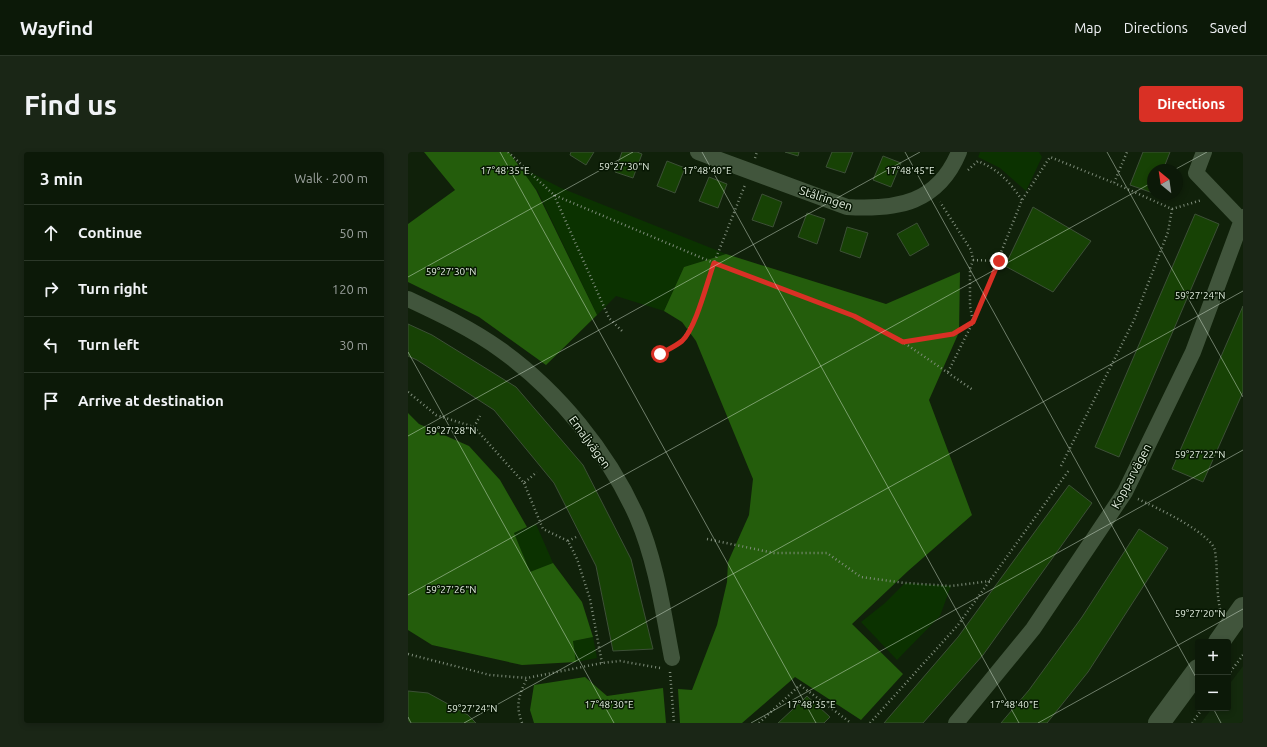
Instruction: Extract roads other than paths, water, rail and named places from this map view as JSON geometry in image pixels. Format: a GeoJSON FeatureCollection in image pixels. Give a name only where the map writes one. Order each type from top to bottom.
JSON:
{"type":"FeatureCollection","features":[{"type":"Feature","properties":{"kind":"street","name":"Stålringen"},"geometry":{"type":"LineString","coordinates":[[698,152],[847,207],[872,209],[898,206],[919,199],[941,184],[960,152]]}},
{"type":"Feature","properties":{"kind":"street","name":"Kopparvägen"},"geometry":{"type":"LineString","coordinates":[[956,723],[1033,629],[1125,492],[1193,352],[1242,219],[1196,173],[1204,152]]}},
{"type":"Feature","properties":{"kind":"street","name":"Emaljvägen"},"geometry":{"type":"LineString","coordinates":[[408,299],[451,319],[500,350],[529,372],[556,399],[593,443],[637,517],[650,554],[658,587],[668,666]]}},
{"type":"Feature","properties":{"kind":"street"},"geometry":{"type":"LineString","coordinates":[[1220,639],[1233,611]]}},
{"type":"Feature","properties":{"kind":"street"},"geometry":{"type":"LineString","coordinates":[[1159,723],[1195,674]]}}]}
